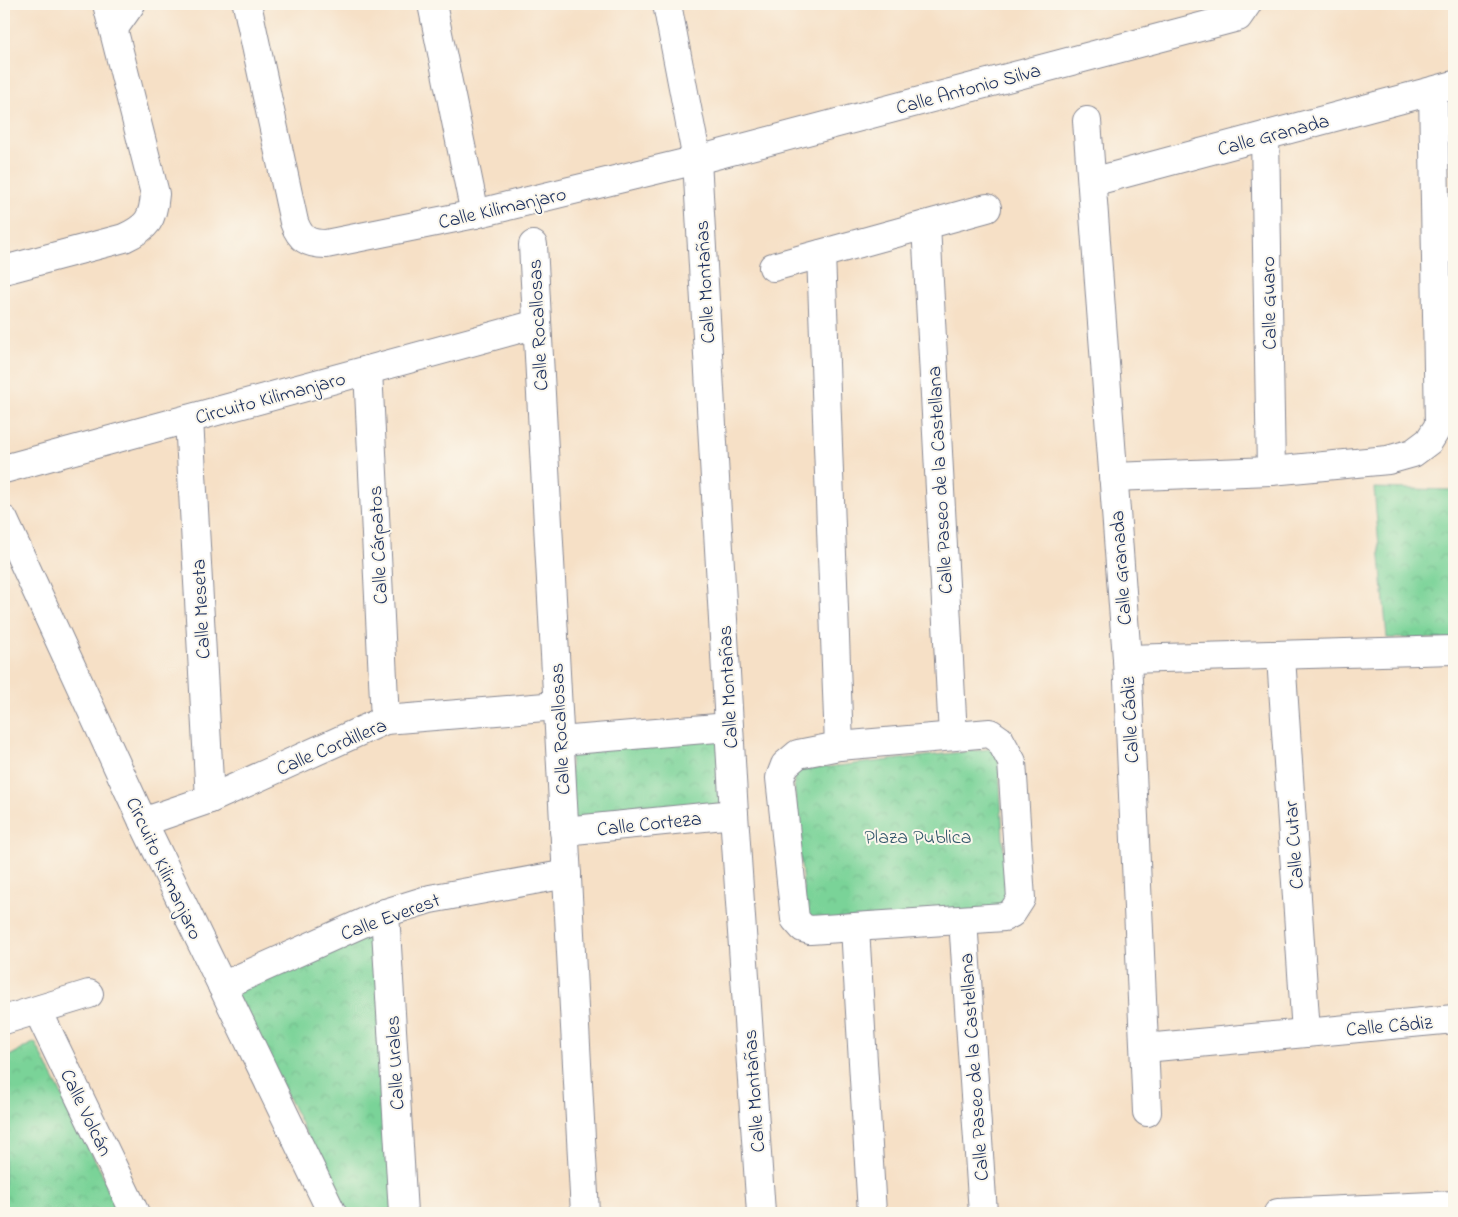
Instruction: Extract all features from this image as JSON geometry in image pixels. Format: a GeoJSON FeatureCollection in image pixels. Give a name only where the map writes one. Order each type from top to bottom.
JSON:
{"type":"FeatureCollection","features":[{"type":"Feature","properties":{"kind":"street"},"geometry":{"type":"LineString","coordinates":[[4,270],[124,238],[138,232],[148,223],[154,211],[156,194],[111,16],[131,4]]}},
{"type":"Feature","properties":{"kind":"street","name":"Calle Kilimanjaro"},"geometry":{"type":"LineString","coordinates":[[247,4],[294,222],[298,232],[305,240],[313,244],[326,244],[475,214],[698,160]]}},
{"type":"Feature","properties":{"kind":"street"},"geometry":{"type":"LineString","coordinates":[[432,4],[475,214]]}},
{"type":"Feature","properties":{"kind":"street","name":"Calle Montañas"},"geometry":{"type":"LineString","coordinates":[[667,4],[698,160],[734,814],[761,1213]]}},
{"type":"Feature","properties":{"kind":"street","name":"Calle Antonio Silva"},"geometry":{"type":"LineString","coordinates":[[698,160],[1242,10]]}},
{"type":"Feature","properties":{"kind":"street"},"geometry":{"type":"LineString","coordinates":[[1113,477],[1271,471],[1388,460],[1413,453],[1429,442],[1439,425],[1444,88]]}},
{"type":"Feature","properties":{"kind":"street","name":"Calle Granada"},"geometry":{"type":"LineString","coordinates":[[1092,182],[1444,88]]}},
{"type":"Feature","properties":{"kind":"street","name":"Calle Granada"},"geometry":{"type":"LineString","coordinates":[[1087,120],[1127,659]]}},
{"type":"Feature","properties":{"kind":"street","name":"Calle Guaro"},"geometry":{"type":"LineString","coordinates":[[1265,136],[1271,471]]}},
{"type":"Feature","properties":{"kind":"street"},"geometry":{"type":"LineString","coordinates":[[773,267],[987,208]]}},
{"type":"Feature","properties":{"kind":"street","name":"Calle Paseo de la Castellana"},"geometry":{"type":"LineString","coordinates":[[926,225],[953,736]]}},
{"type":"Feature","properties":{"kind":"street","name":"Calle Rocallosas"},"geometry":{"type":"LineString","coordinates":[[533,245],[585,1213]]}},
{"type":"Feature","properties":{"kind":"street"},"geometry":{"type":"LineString","coordinates":[[821,254],[839,746]]}},
{"type":"Feature","properties":{"kind":"street","name":"Circuito Kilimanjaro"},"geometry":{"type":"LineString","coordinates":[[4,469],[537,324]]}},
{"type":"Feature","properties":{"kind":"street","name":"Calle Cárpatos"},"geometry":{"type":"LineString","coordinates":[[368,370],[385,720]]}},
{"type":"Feature","properties":{"kind":"street","name":"Calle Meseta"},"geometry":{"type":"LineString","coordinates":[[190,419],[210,799]]}},
{"type":"Feature","properties":{"kind":"street","name":"Circuito Kilimanjaro"},"geometry":{"type":"LineString","coordinates":[[4,520],[143,822],[332,1213]]}},
{"type":"Feature","properties":{"kind":"street","name":"Calle Cádiz"},"geometry":{"type":"LineString","coordinates":[[1147,1112],[1127,659],[1280,657],[1454,650]]}},
{"type":"Feature","properties":{"kind":"street","name":"Calle Cutar"},"geometry":{"type":"LineString","coordinates":[[1280,657],[1306,1033]]}},
{"type":"Feature","properties":{"kind":"street","name":"Calle Cordillera"},"geometry":{"type":"LineString","coordinates":[[143,822],[210,799],[385,720],[558,706]]}},
{"type":"Feature","properties":{"kind":"street"},"geometry":{"type":"LineString","coordinates":[[560,741],[729,727]]}},
{"type":"Feature","properties":{"kind":"street"},"geometry":{"type":"LineString","coordinates":[[990,733],[1000,740],[1012,762],[1021,899],[1012,913],[1004,917],[855,928],[810,930],[803,928],[794,919],[780,778],[785,765],[798,754],[839,746],[953,736],[990,733]]}},
{"type":"Feature","properties":{"kind":"street","name":"Calle Corteza"},"geometry":{"type":"LineString","coordinates":[[564,831],[734,814]]}},
{"type":"Feature","properties":{"kind":"street","name":"Calle Everest"},"geometry":{"type":"LineString","coordinates":[[222,986],[385,913],[430,899],[567,874]]}},
{"type":"Feature","properties":{"kind":"street","name":"Calle Urales"},"geometry":{"type":"LineString","coordinates":[[385,913],[403,1213]]}},
{"type":"Feature","properties":{"kind":"street","name":"Calle Paseo de la Castellana"},"geometry":{"type":"LineString","coordinates":[[963,920],[983,1213]]}},
{"type":"Feature","properties":{"kind":"street"},"geometry":{"type":"LineString","coordinates":[[855,928],[872,1213]]}},
{"type":"Feature","properties":{"kind":"street"},"geometry":{"type":"LineString","coordinates":[[4,1020],[89,994]]}},
{"type":"Feature","properties":{"kind":"street","name":"Calle Volcán"},"geometry":{"type":"LineString","coordinates":[[38,1011],[135,1213]]}},
{"type":"Feature","properties":{"kind":"street","name":"Calle Cádiz"},"geometry":{"type":"LineString","coordinates":[[1145,1048],[1454,1019]]}},
{"type":"Feature","properties":{"kind":"street"},"geometry":{"type":"LineString","coordinates":[[1278,1213],[1330,1213],[1454,1205]]}},
{"type":"Feature","properties":{"kind":"green space"},"geometry":{"type":"Polygon","coordinates":[[[1374,488],[1454,490],[1454,639],[1387,638],[1374,488]]]}},
{"type":"Feature","properties":{"kind":"green space"},"geometry":{"type":"Polygon","coordinates":[[[718,739],[723,808],[572,823],[570,749],[718,739]]]}},
{"type":"Feature","properties":{"kind":"green space","name":"Plaza Publica"},"geometry":{"type":"Polygon","coordinates":[[[998,748],[1007,910],[806,921],[793,771],[998,748]]]}},
{"type":"Feature","properties":{"kind":"green space"},"geometry":{"type":"Polygon","coordinates":[[[374,930],[395,1213],[346,1213],[234,990],[374,930]]]}},
{"type":"Feature","properties":{"kind":"green space"},"geometry":{"type":"Polygon","coordinates":[[[35,1042],[122,1213],[4,1213],[4,1059],[35,1042]]]}}]}
